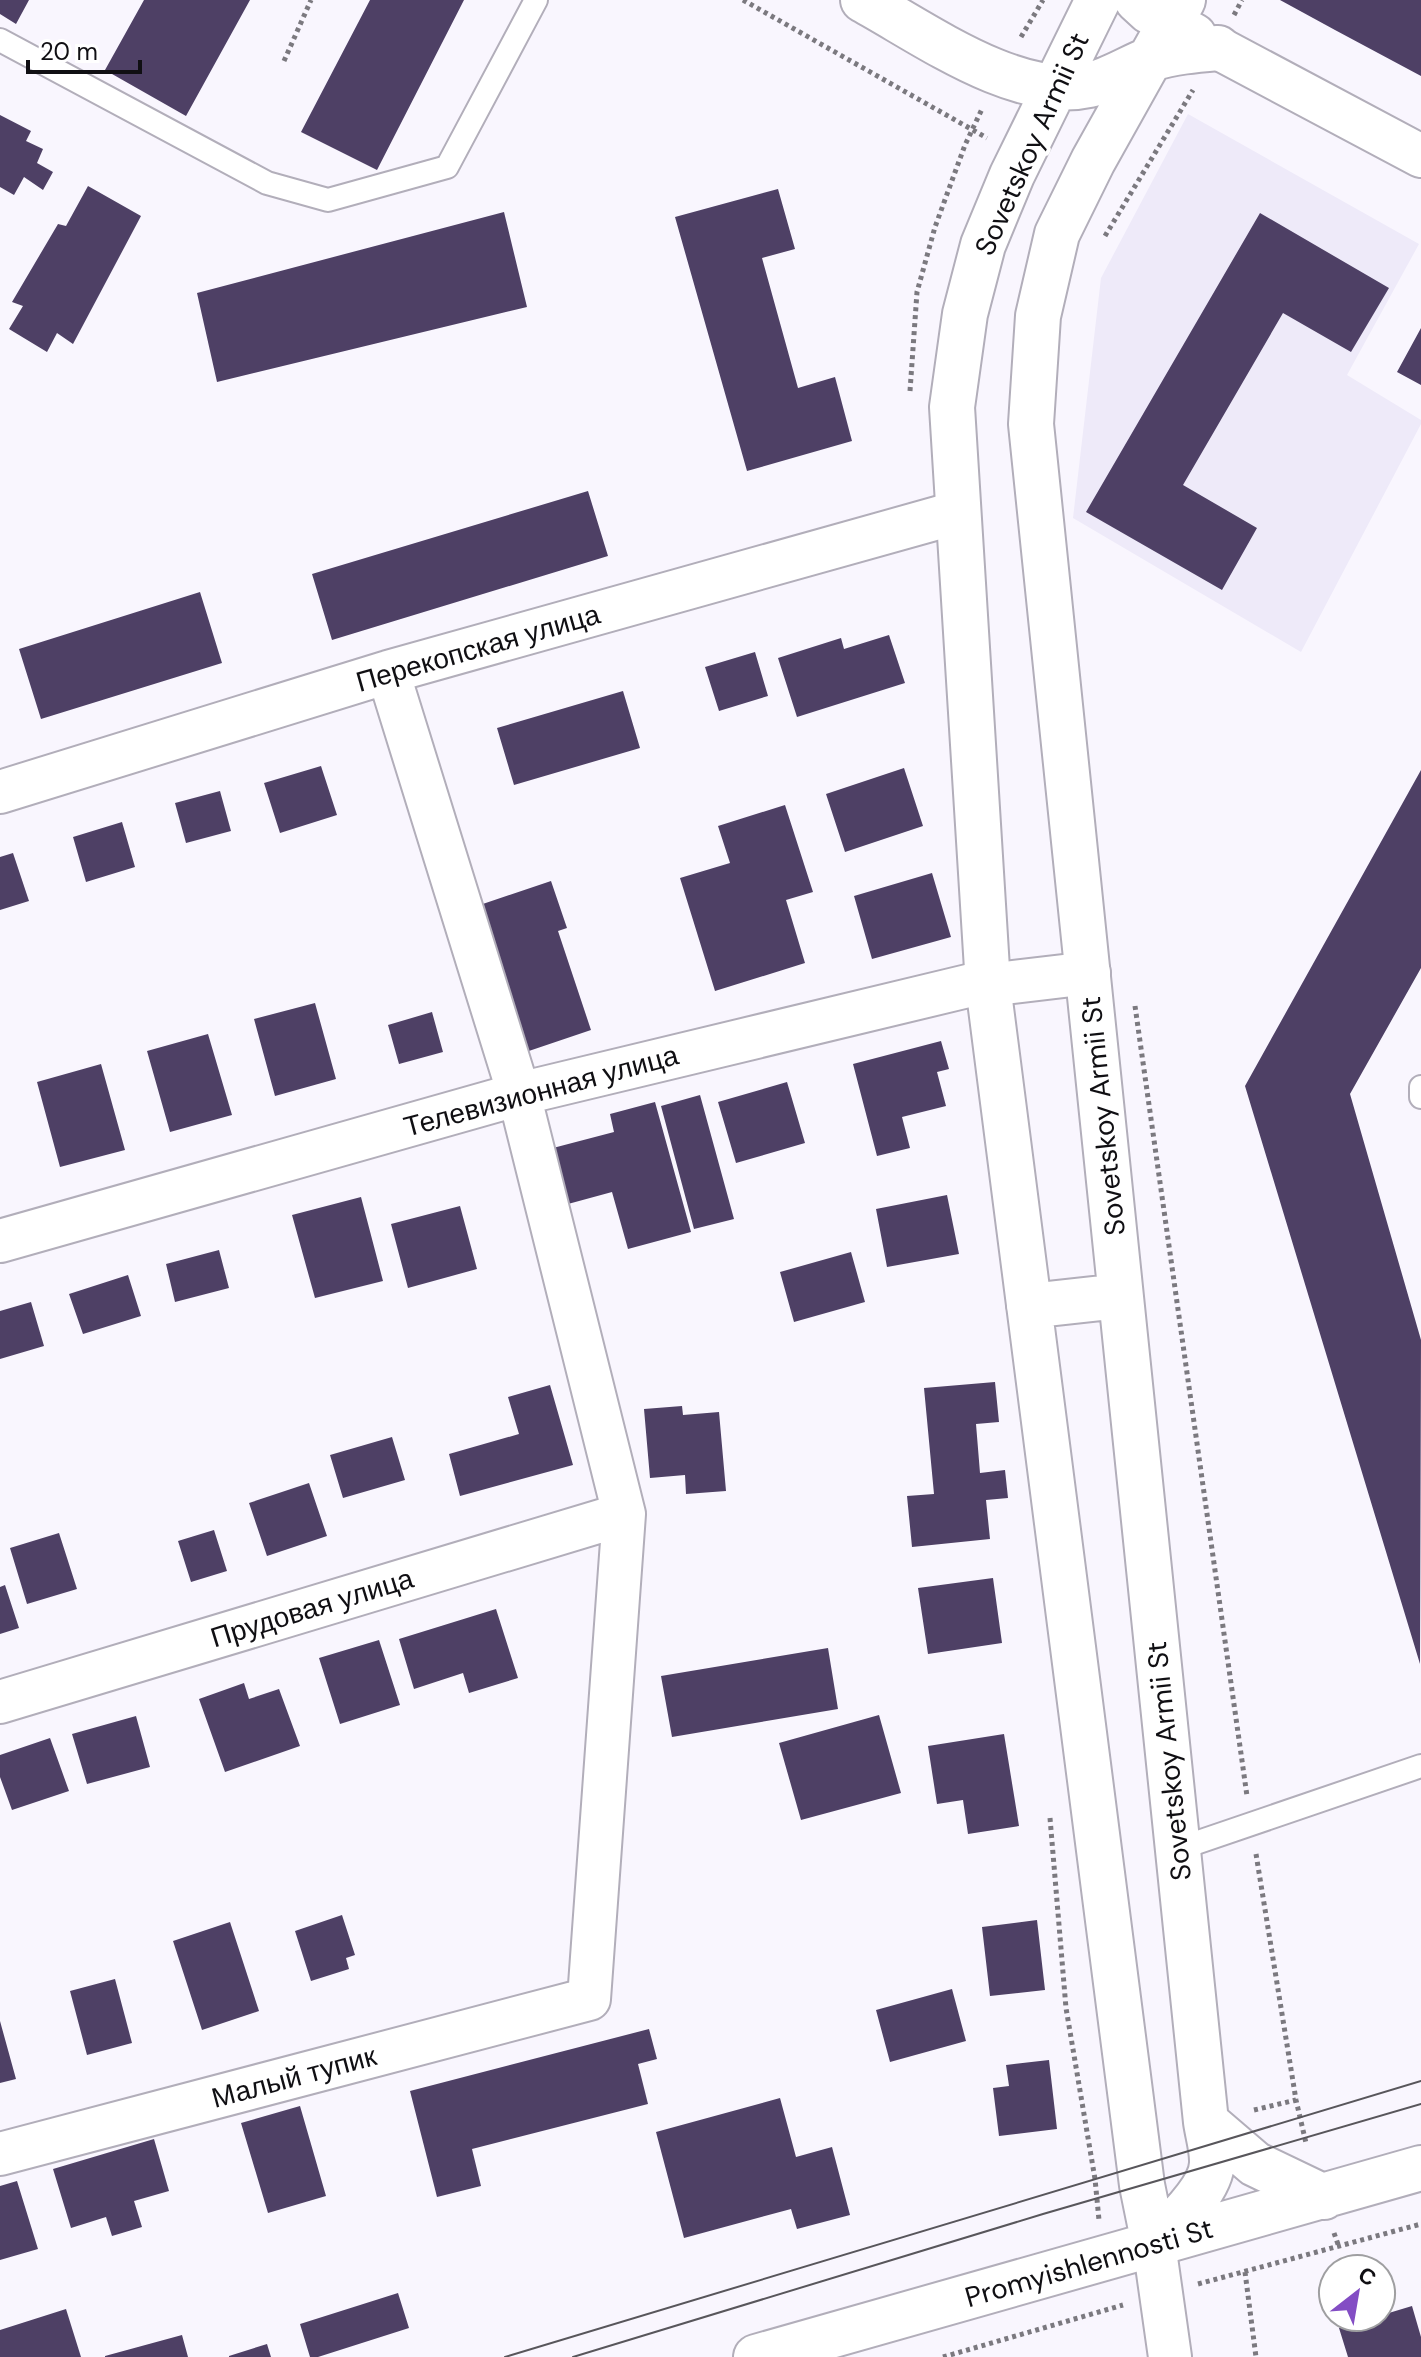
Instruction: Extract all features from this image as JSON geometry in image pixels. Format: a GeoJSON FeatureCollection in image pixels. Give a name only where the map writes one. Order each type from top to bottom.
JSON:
{"type":"FeatureCollection","features":[{"type":"Feature","properties":{"kind":"main road"},"geometry":{"type":"LineString","coordinates":[[863,0],[998,74],[1050,96],[1075,132],[1080,150],[1080,186]]}},
{"type":"Feature","properties":{"kind":"main road","name":"Sovetskoy Armii St"},"geometry":{"type":"LineString","coordinates":[[1098,0],[1021,157],[983,245],[965,314],[952,407],[988,985],[1142,2185],[1154,2244]]}},
{"type":"Feature","properties":{"kind":"main road","name":"Sovetskoy Armii St"},"geometry":{"type":"LineString","coordinates":[[1154,2244],[1185,2213],[1202,2190],[1213,2164],[1206,2122],[1031,424],[1040,304],[1057,234],[1160,21]]}},
{"type":"Feature","properties":{"kind":"main road"},"geometry":{"type":"LineString","coordinates":[[1050,96],[1069,88],[1107,80],[1160,21],[1176,52],[1218,48]]}},
{"type":"Feature","properties":{"kind":"main road"},"geometry":{"type":"LineString","coordinates":[[1029,1306],[1120,1296]]}},
{"type":"Feature","properties":{"kind":"main road"},"geometry":{"type":"LineString","coordinates":[[1206,2122],[1255,2164],[1324,2197]]}},
{"type":"Feature","properties":{"kind":"main road","name":"Promyishlennosti St"},"geometry":{"type":"LineString","coordinates":[[756,2357],[1421,2168]]}},
{"type":"Feature","properties":{"kind":"street"},"geometry":{"type":"LineString","coordinates":[[1218,48],[1421,156]]}},
{"type":"Feature","properties":{"kind":"street","name":"Перекопская улица"},"geometry":{"type":"LineString","coordinates":[[0,792],[388,672],[959,512]]}},
{"type":"Feature","properties":{"kind":"street"},"geometry":{"type":"LineString","coordinates":[[388,672],[519,1094],[624,1514]]}},
{"type":"Feature","properties":{"kind":"street","name":"Телевизионная улица"},"geometry":{"type":"LineString","coordinates":[[0,1241],[519,1094],[976,984],[1089,973]]}},
{"type":"Feature","properties":{"kind":"street","name":"Прудовая улица"},"geometry":{"type":"LineString","coordinates":[[0,1702],[624,1514]]}},
{"type":"Feature","properties":{"kind":"street","name":"Малый тупик"},"geometry":{"type":"LineString","coordinates":[[0,2154],[589,1999],[624,1514]]}},
{"type":"Feature","properties":{"kind":"street","name":"Sovetskoy Armii St"},"geometry":{"type":"LineString","coordinates":[[1154,2244],[1170,2357]]}},
{"type":"Feature","properties":{"kind":"lane"},"geometry":{"type":"LineString","coordinates":[[0,40],[267,183],[328,200],[447,167],[536,0]]}},
{"type":"Feature","properties":{"kind":"lane"},"geometry":{"type":"LineString","coordinates":[[1421,1087],[1421,1097]]}},
{"type":"Feature","properties":{"kind":"lane"},"geometry":{"type":"LineString","coordinates":[[1178,1849],[1421,1766]]}},
{"type":"Feature","properties":{"kind":"path"},"geometry":{"type":"LineString","coordinates":[[284,61],[311,0]]}},
{"type":"Feature","properties":{"kind":"path"},"geometry":{"type":"LineString","coordinates":[[743,0],[1021,157]]}},
{"type":"Feature","properties":{"kind":"path"},"geometry":{"type":"LineString","coordinates":[[1103,239],[1218,48],[1241,2],[1233,0]]}},
{"type":"Feature","properties":{"kind":"path"},"geometry":{"type":"LineString","coordinates":[[1080,186],[1120,215]]}},
{"type":"Feature","properties":{"kind":"path"},"geometry":{"type":"LineString","coordinates":[[1135,1005],[1251,1824],[1296,2100],[1304,2137],[1339,2247]]}},
{"type":"Feature","properties":{"kind":"path"},"geometry":{"type":"LineString","coordinates":[[1245,2272],[1256,2357]]}},
{"type":"Feature","properties":{"kind":"shaded area"},"geometry":{"type":"Polygon","coordinates":[[[1188,114],[1419,244],[1347,375],[1421,420],[1421,424],[1301,652],[1073,518],[1101,278],[1188,114]]]}},
{"type":"Feature","properties":{"kind":"building"},"geometry":{"type":"Polygon","coordinates":[[[0,0],[29,0],[16,24],[0,14],[0,0]]]}},
{"type":"Feature","properties":{"kind":"building"},"geometry":{"type":"Polygon","coordinates":[[[144,0],[250,0],[186,116],[105,70],[144,0]]]}},
{"type":"Feature","properties":{"kind":"building"},"geometry":{"type":"Polygon","coordinates":[[[370,0],[464,0],[377,170],[301,132],[370,0]]]}},
{"type":"Feature","properties":{"kind":"building"},"geometry":{"type":"Polygon","coordinates":[[[1280,0],[1421,0],[1421,76],[1335,30],[1280,0]]]}},
{"type":"Feature","properties":{"kind":"building"},"geometry":{"type":"Polygon","coordinates":[[[0,115],[31,131],[26,141],[43,149],[37,163],[53,172],[43,190],[24,177],[14,195],[0,187],[0,115]]]}},
{"type":"Feature","properties":{"kind":"building"},"geometry":{"type":"Polygon","coordinates":[[[88,186],[141,216],[73,344],[57,333],[47,352],[9,329],[23,306],[12,302],[58,224],[66,226],[88,186]]]}},
{"type":"Feature","properties":{"kind":"building"},"geometry":{"type":"Polygon","coordinates":[[[778,189],[795,249],[762,258],[798,388],[835,377],[852,441],[747,471],[675,217],[778,189]]]}},
{"type":"Feature","properties":{"kind":"building"},"geometry":{"type":"Polygon","coordinates":[[[504,212],[527,307],[217,382],[197,293],[504,212]]]}},
{"type":"Feature","properties":{"kind":"building"},"geometry":{"type":"Polygon","coordinates":[[[1260,213],[1389,288],[1351,352],[1283,313],[1183,485],[1257,528],[1222,590],[1086,512],[1260,213]]]}},
{"type":"Feature","properties":{"kind":"building"},"geometry":{"type":"Polygon","coordinates":[[[1421,328],[1421,385],[1397,372],[1421,328]]]}},
{"type":"Feature","properties":{"kind":"building"},"geometry":{"type":"Polygon","coordinates":[[[588,491],[608,556],[332,640],[312,574],[588,491]]]}},
{"type":"Feature","properties":{"kind":"building"},"geometry":{"type":"Polygon","coordinates":[[[200,592],[222,663],[41,719],[19,649],[200,592]]]}},
{"type":"Feature","properties":{"kind":"building"},"geometry":{"type":"Polygon","coordinates":[[[889,635],[905,683],[797,717],[778,658],[841,638],[844,649],[889,635]]]}},
{"type":"Feature","properties":{"kind":"building"},"geometry":{"type":"Polygon","coordinates":[[[755,652],[768,696],[719,711],[705,667],[755,652]]]}},
{"type":"Feature","properties":{"kind":"building"},"geometry":{"type":"Polygon","coordinates":[[[623,691],[640,748],[514,785],[497,728],[623,691]]]}},
{"type":"Feature","properties":{"kind":"building"},"geometry":{"type":"Polygon","coordinates":[[[321,766],[337,815],[280,833],[264,783],[321,766]]]}},
{"type":"Feature","properties":{"kind":"building"},"geometry":{"type":"Polygon","coordinates":[[[904,768],[923,826],[845,852],[826,794],[904,768]]]}},
{"type":"Feature","properties":{"kind":"building"},"geometry":{"type":"Polygon","coordinates":[[[1421,770],[1421,968],[1350,1094],[1421,1340],[1420,1664],[1245,1086],[1421,770]]]}},
{"type":"Feature","properties":{"kind":"building"},"geometry":{"type":"Polygon","coordinates":[[[220,791],[231,831],[186,843],[175,803],[220,791]]]}},
{"type":"Feature","properties":{"kind":"building"},"geometry":{"type":"Polygon","coordinates":[[[785,805],[813,892],[786,900],[805,963],[715,991],[680,878],[730,863],[718,826],[785,805]]]}},
{"type":"Feature","properties":{"kind":"building"},"geometry":{"type":"Polygon","coordinates":[[[122,822],[135,867],[86,882],[73,837],[122,822]]]}},
{"type":"Feature","properties":{"kind":"building"},"geometry":{"type":"Polygon","coordinates":[[[13,853],[29,901],[0,910],[0,857],[13,853]]]}},
{"type":"Feature","properties":{"kind":"building"},"geometry":{"type":"Polygon","coordinates":[[[932,873],[951,937],[872,959],[854,896],[932,873]]]}},
{"type":"Feature","properties":{"kind":"building"},"geometry":{"type":"Polygon","coordinates":[[[551,881],[567,928],[558,931],[591,1030],[517,1055],[468,909],[551,881]]]}},
{"type":"Feature","properties":{"kind":"building"},"geometry":{"type":"Polygon","coordinates":[[[315,1003],[336,1079],[275,1096],[254,1019],[315,1003]]]}},
{"type":"Feature","properties":{"kind":"building"},"geometry":{"type":"Polygon","coordinates":[[[432,1012],[443,1052],[399,1064],[388,1025],[432,1012]]]}},
{"type":"Feature","properties":{"kind":"building"},"geometry":{"type":"Polygon","coordinates":[[[208,1034],[232,1115],[170,1132],[147,1051],[208,1034]]]}},
{"type":"Feature","properties":{"kind":"building"},"geometry":{"type":"Polygon","coordinates":[[[941,1041],[949,1069],[937,1072],[946,1106],[902,1117],[910,1148],[877,1156],[853,1064],[941,1041]]]}},
{"type":"Feature","properties":{"kind":"building"},"geometry":{"type":"Polygon","coordinates":[[[101,1064],[125,1150],[60,1167],[37,1082],[101,1064]]]}},
{"type":"Feature","properties":{"kind":"building"},"geometry":{"type":"Polygon","coordinates":[[[787,1082],[805,1143],[736,1163],[718,1102],[787,1082]]]}},
{"type":"Feature","properties":{"kind":"building"},"geometry":{"type":"Polygon","coordinates":[[[700,1095],[734,1219],[694,1229],[661,1106],[700,1095]]]}},
{"type":"Feature","properties":{"kind":"building"},"geometry":{"type":"Polygon","coordinates":[[[655,1102],[691,1232],[628,1249],[612,1192],[568,1204],[553,1148],[614,1132],[610,1114],[655,1102]]]}},
{"type":"Feature","properties":{"kind":"building"},"geometry":{"type":"Polygon","coordinates":[[[947,1195],[959,1254],[887,1267],[876,1209],[947,1195]]]}},
{"type":"Feature","properties":{"kind":"building"},"geometry":{"type":"Polygon","coordinates":[[[361,1197],[383,1281],[315,1298],[292,1215],[361,1197]]]}},
{"type":"Feature","properties":{"kind":"building"},"geometry":{"type":"Polygon","coordinates":[[[460,1206],[477,1269],[408,1288],[391,1224],[460,1206]]]}},
{"type":"Feature","properties":{"kind":"building"},"geometry":{"type":"Polygon","coordinates":[[[219,1250],[229,1288],[175,1302],[166,1264],[219,1250]]]}},
{"type":"Feature","properties":{"kind":"building"},"geometry":{"type":"Polygon","coordinates":[[[851,1252],[865,1302],[794,1322],[780,1272],[851,1252]]]}},
{"type":"Feature","properties":{"kind":"building"},"geometry":{"type":"Polygon","coordinates":[[[128,1275],[141,1316],[83,1334],[69,1294],[128,1275]]]}},
{"type":"Feature","properties":{"kind":"building"},"geometry":{"type":"Polygon","coordinates":[[[31,1302],[44,1346],[0,1359],[0,1311],[31,1302]]]}},
{"type":"Feature","properties":{"kind":"building"},"geometry":{"type":"Polygon","coordinates":[[[995,1382],[999,1422],[976,1424],[980,1473],[1005,1470],[1008,1498],[986,1500],[990,1539],[912,1547],[907,1496],[934,1494],[924,1388],[995,1382]]]}},
{"type":"Feature","properties":{"kind":"building"},"geometry":{"type":"Polygon","coordinates":[[[550,1385],[573,1465],[460,1496],[449,1454],[519,1434],[508,1397],[550,1385]]]}},
{"type":"Feature","properties":{"kind":"building"},"geometry":{"type":"Polygon","coordinates":[[[682,1406],[683,1415],[719,1412],[726,1491],[686,1494],[685,1475],[650,1478],[644,1409],[682,1406]]]}},
{"type":"Feature","properties":{"kind":"building"},"geometry":{"type":"Polygon","coordinates":[[[392,1437],[405,1480],[343,1498],[330,1455],[392,1437]]]}},
{"type":"Feature","properties":{"kind":"building"},"geometry":{"type":"Polygon","coordinates":[[[309,1483],[327,1536],[267,1556],[249,1503],[309,1483]]]}},
{"type":"Feature","properties":{"kind":"building"},"geometry":{"type":"Polygon","coordinates":[[[214,1530],[227,1571],[191,1582],[178,1541],[214,1530]]]}},
{"type":"Feature","properties":{"kind":"building"},"geometry":{"type":"Polygon","coordinates":[[[59,1533],[77,1589],[27,1604],[10,1548],[59,1533]]]}},
{"type":"Feature","properties":{"kind":"building"},"geometry":{"type":"Polygon","coordinates":[[[993,1578],[1002,1643],[928,1654],[918,1588],[993,1578]]]}},
{"type":"Feature","properties":{"kind":"building"},"geometry":{"type":"Polygon","coordinates":[[[5,1585],[19,1628],[0,1634],[0,1587],[5,1585]]]}},
{"type":"Feature","properties":{"kind":"building"},"geometry":{"type":"Polygon","coordinates":[[[496,1609],[518,1678],[469,1693],[463,1673],[414,1689],[399,1639],[496,1609]]]}},
{"type":"Feature","properties":{"kind":"building"},"geometry":{"type":"Polygon","coordinates":[[[379,1640],[400,1705],[340,1724],[319,1658],[379,1640]]]}},
{"type":"Feature","properties":{"kind":"building"},"geometry":{"type":"Polygon","coordinates":[[[828,1648],[838,1709],[672,1737],[661,1676],[828,1648]]]}},
{"type":"Feature","properties":{"kind":"building"},"geometry":{"type":"Polygon","coordinates":[[[244,1683],[249,1699],[279,1689],[300,1746],[225,1772],[199,1699],[244,1683]]]}},
{"type":"Feature","properties":{"kind":"building"},"geometry":{"type":"Polygon","coordinates":[[[879,1715],[901,1793],[801,1820],[779,1743],[879,1715]]]}},
{"type":"Feature","properties":{"kind":"building"},"geometry":{"type":"Polygon","coordinates":[[[136,1716],[150,1767],[87,1784],[72,1734],[136,1716]]]}},
{"type":"Feature","properties":{"kind":"building"},"geometry":{"type":"Polygon","coordinates":[[[1004,1734],[1019,1826],[968,1834],[963,1800],[937,1804],[928,1746],[1004,1734]]]}},
{"type":"Feature","properties":{"kind":"building"},"geometry":{"type":"Polygon","coordinates":[[[50,1738],[69,1791],[12,1810],[0,1777],[0,1755],[50,1738]]]}},
{"type":"Feature","properties":{"kind":"building"},"geometry":{"type":"Polygon","coordinates":[[[342,1915],[355,1955],[346,1958],[349,1969],[311,1981],[295,1931],[342,1915]]]}},
{"type":"Feature","properties":{"kind":"building"},"geometry":{"type":"Polygon","coordinates":[[[1037,1920],[1045,1990],[990,1996],[982,1927],[1037,1920]]]}},
{"type":"Feature","properties":{"kind":"building"},"geometry":{"type":"Polygon","coordinates":[[[230,1922],[259,2011],[202,2030],[173,1941],[230,1922]]]}},
{"type":"Feature","properties":{"kind":"building"},"geometry":{"type":"Polygon","coordinates":[[[115,1979],[132,2043],[87,2055],[70,1991],[115,1979]]]}},
{"type":"Feature","properties":{"kind":"building"},"geometry":{"type":"Polygon","coordinates":[[[952,1989],[966,2041],[890,2062],[876,2010],[952,1989]]]}},
{"type":"Feature","properties":{"kind":"building"},"geometry":{"type":"Polygon","coordinates":[[[0,2021],[16,2079],[0,2083],[0,2021]]]}},
{"type":"Feature","properties":{"kind":"building"},"geometry":{"type":"Polygon","coordinates":[[[649,2029],[657,2059],[638,2064],[648,2104],[472,2149],[481,2186],[437,2197],[410,2091],[649,2029]]]}},
{"type":"Feature","properties":{"kind":"building"},"geometry":{"type":"Polygon","coordinates":[[[1049,2060],[1057,2129],[999,2136],[993,2088],[1009,2086],[1006,2065],[1049,2060]]]}},
{"type":"Feature","properties":{"kind":"building"},"geometry":{"type":"Polygon","coordinates":[[[780,2098],[796,2157],[832,2147],[850,2215],[797,2229],[791,2209],[684,2238],[656,2132],[780,2098]]]}},
{"type":"Feature","properties":{"kind":"building"},"geometry":{"type":"Polygon","coordinates":[[[300,2106],[326,2196],[268,2213],[241,2123],[300,2106]]]}},
{"type":"Feature","properties":{"kind":"building"},"geometry":{"type":"Polygon","coordinates":[[[154,2139],[169,2191],[134,2201],[142,2227],[112,2236],[106,2217],[71,2228],[53,2169],[154,2139]]]}},
{"type":"Feature","properties":{"kind":"building"},"geometry":{"type":"Polygon","coordinates":[[[17,2181],[38,2249],[0,2260],[0,2186],[17,2181]]]}},
{"type":"Feature","properties":{"kind":"building"},"geometry":{"type":"Polygon","coordinates":[[[398,2293],[409,2328],[310,2357],[300,2324],[398,2293]]]}},
{"type":"Feature","properties":{"kind":"building"},"geometry":{"type":"Polygon","coordinates":[[[1412,2306],[1421,2337],[1421,2357],[1348,2357],[1341,2333],[1397,2333],[1397,2311],[1412,2306]]]}},
{"type":"Feature","properties":{"kind":"building"},"geometry":{"type":"Polygon","coordinates":[[[66,2309],[81,2357],[0,2357],[0,2330],[66,2309]]]}},
{"type":"Feature","properties":{"kind":"building"},"geometry":{"type":"Polygon","coordinates":[[[182,2335],[188,2357],[105,2357],[105,2356],[182,2335]]]}},
{"type":"Feature","properties":{"kind":"building"},"geometry":{"type":"Polygon","coordinates":[[[267,2344],[271,2357],[229,2357],[229,2356],[267,2344]]]}},
{"type":"Feature","properties":{"kind":"tram line"},"geometry":{"type":"LineString","coordinates":[[505,2357],[1421,2081]]}},
{"type":"Feature","properties":{"kind":"tram line"},"geometry":{"type":"LineString","coordinates":[[573,2357],[1043,2214],[1421,2104]]}}]}
